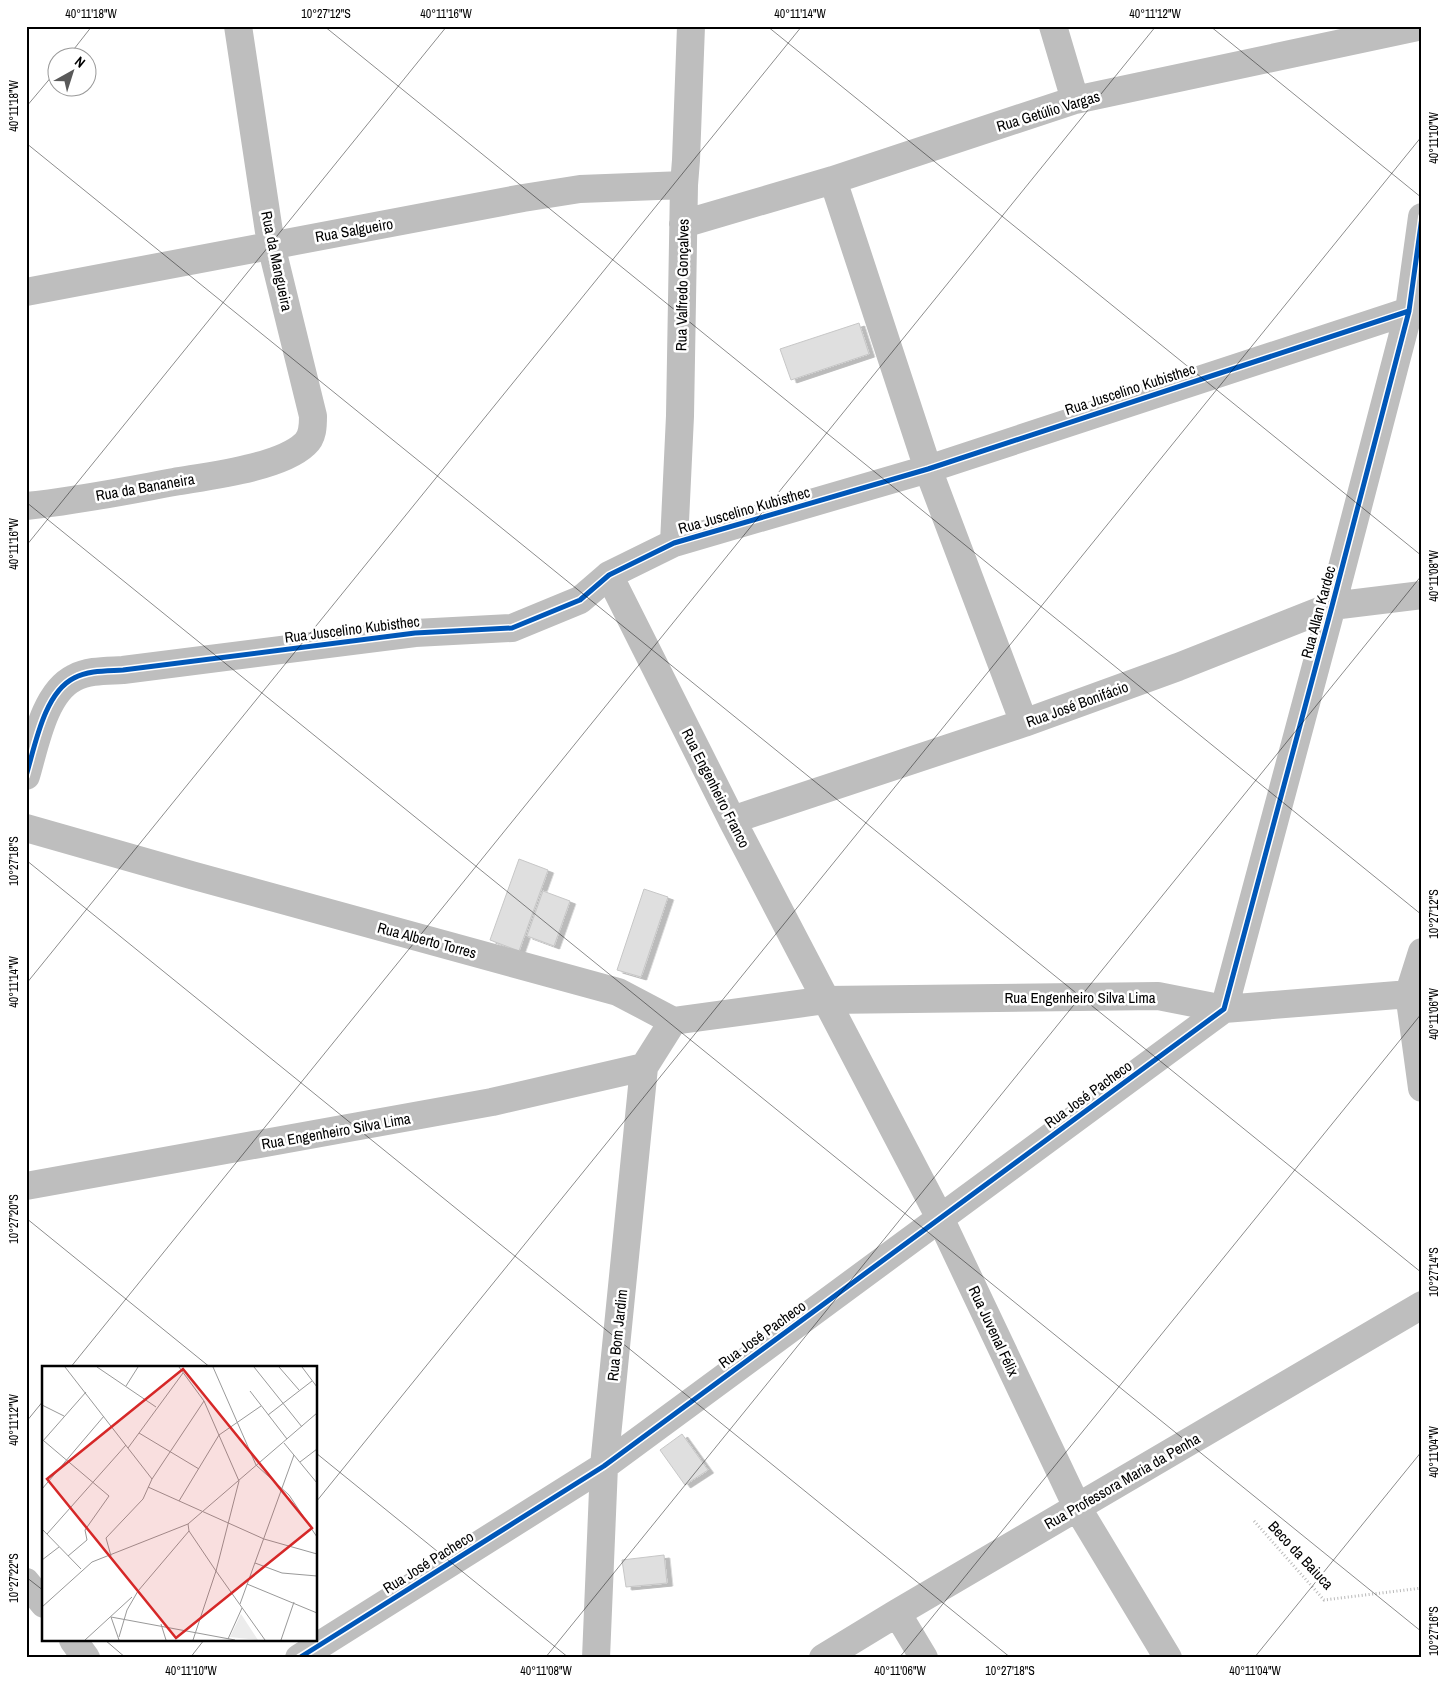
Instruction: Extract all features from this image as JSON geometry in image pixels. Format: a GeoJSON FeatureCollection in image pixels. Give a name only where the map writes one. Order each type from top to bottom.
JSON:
{"type":"FeatureCollection","features":[{"type":"Feature","properties":{"kind":"street","name":"Rua da Mangueira"},"geometry":{"type":"LineString","coordinates":[[238,26],[271,245],[313,416],[313,428],[306,443],[299,449],[262,465]]}},
{"type":"Feature","properties":{"kind":"street","name":"Rua Valfredo Gonçalves"},"geometry":{"type":"LineString","coordinates":[[674,543],[680,416],[684,185],[691,26]]}},
{"type":"Feature","properties":{"kind":"street"},"geometry":{"type":"LineString","coordinates":[[1053,26],[1075,100]]}},
{"type":"Feature","properties":{"kind":"street","name":"Rua Getúlio Vargas"},"geometry":{"type":"LineString","coordinates":[[683,224],[834,180],[1075,100],[1422,26]]}},
{"type":"Feature","properties":{"kind":"street"},"geometry":{"type":"LineString","coordinates":[[834,180],[928,469],[1024,723]]}},
{"type":"Feature","properties":{"kind":"street","name":"Rua Salgueiro"},"geometry":{"type":"LineString","coordinates":[[26,292],[523,198],[580,189],[684,185]]}},
{"type":"Feature","properties":{"kind":"street","name":"Rua Allan Kardec"},"geometry":{"type":"LineString","coordinates":[[1224,1009],[1409,311],[1422,217]]}},
{"type":"Feature","properties":{"kind":"street","name":"Rua Juscelino Kubisthec"},"geometry":{"type":"LineString","coordinates":[[26,776],[42,722],[53,699],[61,686],[74,677],[90,672],[123,670],[415,632],[512,628],[580,600],[609,575],[674,543],[928,469],[1409,311]]}},
{"type":"Feature","properties":{"kind":"street","name":"Rua da Bananeira"},"geometry":{"type":"LineString","coordinates":[[26,506],[67,502],[262,465]]}},
{"type":"Feature","properties":{"kind":"street","name":"Rua Engenheiro Franco"},"geometry":{"type":"LineString","coordinates":[[609,575],[732,820],[826,1000]]}},
{"type":"Feature","properties":{"kind":"street","name":"Rua José Bonifácio"},"geometry":{"type":"LineString","coordinates":[[732,820],[1024,723],[1178,667],[1332,606],[1422,595]]}},
{"type":"Feature","properties":{"kind":"street","name":"Rua Alberto Torres"},"geometry":{"type":"LineString","coordinates":[[26,828],[182,873],[618,992],[673,1021]]}},
{"type":"Feature","properties":{"kind":"street"},"geometry":{"type":"LineString","coordinates":[[1422,952],[1415,994],[1422,1088]]}},
{"type":"Feature","properties":{"kind":"street","name":"Rua Engenheiro Silva Lima"},"geometry":{"type":"LineString","coordinates":[[826,1000],[1158,996],[1224,1009],[1415,994]]}},
{"type":"Feature","properties":{"kind":"street"},"geometry":{"type":"LineString","coordinates":[[673,1021],[826,1000]]}},
{"type":"Feature","properties":{"kind":"street","name":"Rua Juvenal Félix"},"geometry":{"type":"LineString","coordinates":[[826,1000],[940,1218],[1077,1507],[1168,1658]]}},
{"type":"Feature","properties":{"kind":"street","name":"Rua José Pacheco"},"geometry":{"type":"LineString","coordinates":[[299,1658],[604,1466],[1224,1009]]}},
{"type":"Feature","properties":{"kind":"street","name":"Rua Bom Jardim"},"geometry":{"type":"LineString","coordinates":[[596,1658],[604,1466],[644,1067],[673,1021]]}},
{"type":"Feature","properties":{"kind":"street","name":"Rua Engenheiro Silva Lima"},"geometry":{"type":"LineString","coordinates":[[26,1186],[492,1102],[644,1067]]}},
{"type":"Feature","properties":{"kind":"street","name":"Rua Professora Maria da Penha"},"geometry":{"type":"LineString","coordinates":[[823,1658],[1422,1305]]}},
{"type":"Feature","properties":{"kind":"street"},"geometry":{"type":"LineString","coordinates":[[26,1582],[42,1602]]}},
{"type":"Feature","properties":{"kind":"street"},"geometry":{"type":"LineString","coordinates":[[897,1613],[924,1658]]}},
{"type":"Feature","properties":{"kind":"street"},"geometry":{"type":"LineString","coordinates":[[74,1642],[86,1658]]}},
{"type":"Feature","properties":{"kind":"building"},"geometry":{"type":"Polygon","coordinates":[[[859,323],[869,354],[791,380],[780,349],[859,323]]]}},
{"type":"Feature","properties":{"kind":"building"},"geometry":{"type":"Polygon","coordinates":[[[519,859],[548,870],[519,951],[490,940],[519,859]]]}},
{"type":"Feature","properties":{"kind":"building"},"geometry":{"type":"Polygon","coordinates":[[[644,889],[668,897],[641,977],[617,970],[644,889]]]}},
{"type":"Feature","properties":{"kind":"building"},"geometry":{"type":"Polygon","coordinates":[[[543,891],[570,901],[554,946],[527,936],[543,891]]]}},
{"type":"Feature","properties":{"kind":"building"},"geometry":{"type":"Polygon","coordinates":[[[682,1434],[708,1470],[685,1485],[660,1450],[682,1434]]]}},
{"type":"Feature","properties":{"kind":"building"},"geometry":{"type":"Polygon","coordinates":[[[664,1555],[667,1583],[626,1587],[622,1560],[664,1555]]]}},
{"type":"Feature","properties":{"kind":"cycle path"},"geometry":{"type":"LineString","coordinates":[[299,1658],[604,1466],[1224,1009],[1409,311],[1422,217]]}},
{"type":"Feature","properties":{"kind":"cycle path"},"geometry":{"type":"LineString","coordinates":[[26,776],[37,736],[48,708],[55,695],[64,685],[80,675],[98,671],[123,670],[415,633],[512,628],[580,600],[609,575],[674,543],[928,469],[1409,311]]}}]}
